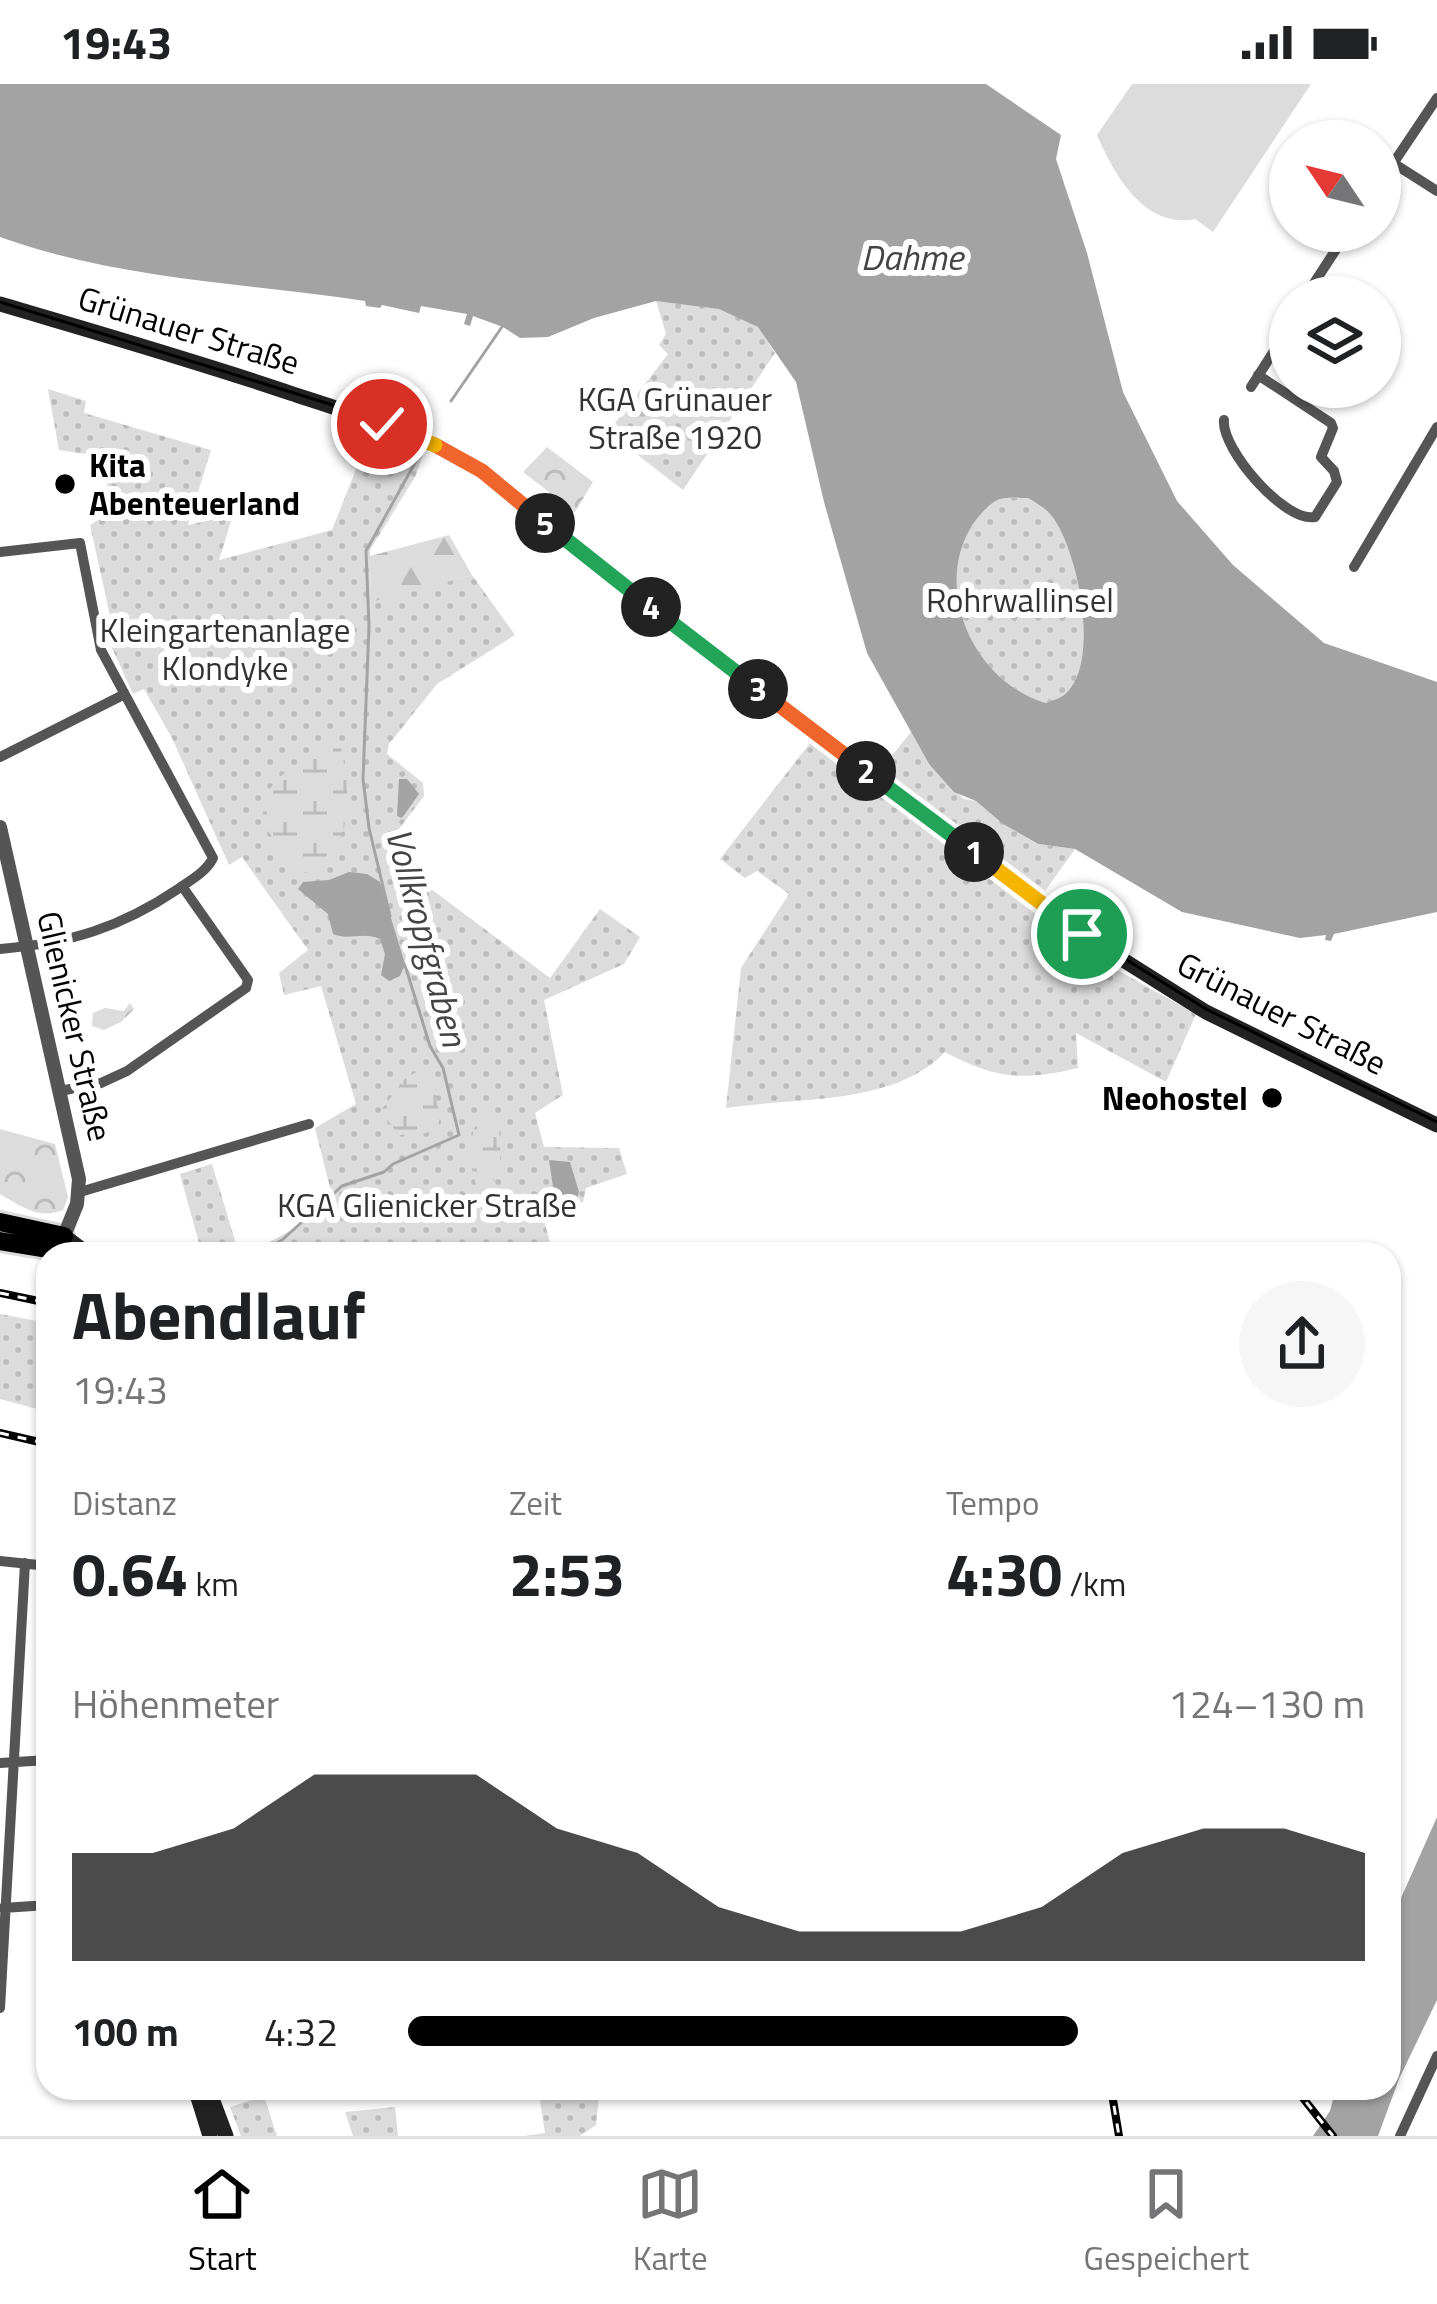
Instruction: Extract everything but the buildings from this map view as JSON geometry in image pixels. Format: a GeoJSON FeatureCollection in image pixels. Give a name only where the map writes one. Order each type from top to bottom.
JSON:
{"type":"FeatureCollection","features":[{"type":"Feature","properties":{"kind":"highway"},"geometry":{"type":"LineString","coordinates":[[0,1222],[50,1242]]}},
{"type":"Feature","properties":{"kind":"highway"},"geometry":{"type":"LineString","coordinates":[[0,1241],[36,1244]]}},
{"type":"Feature","properties":{"kind":"main road","name":"Grünauer Straße"},"geometry":{"type":"LineString","coordinates":[[0,304],[236,374],[407,432],[454,454],[1082,934],[1206,1012],[1437,1125]]}},
{"type":"Feature","properties":{"kind":"main road"},"geometry":{"type":"LineString","coordinates":[[198,2100],[209,2136]]}},
{"type":"Feature","properties":{"kind":"main road"},"geometry":{"type":"LineString","coordinates":[[212,2100],[226,2136]]}},
{"type":"Feature","properties":{"kind":"street"},"geometry":{"type":"LineString","coordinates":[[1401,151],[1437,98]]}},
{"type":"Feature","properties":{"kind":"street"},"geometry":{"type":"LineString","coordinates":[[1401,168],[1437,191]]}},
{"type":"Feature","properties":{"kind":"street"},"geometry":{"type":"LineString","coordinates":[[1251,387],[1269,358]]}},
{"type":"Feature","properties":{"kind":"street"},"geometry":{"type":"LineString","coordinates":[[1224,420],[1224,434],[1257,480],[1295,515],[1315,517],[1336,482],[1334,471],[1321,457],[1331,423],[1258,375]]}},
{"type":"Feature","properties":{"kind":"street"},"geometry":{"type":"LineString","coordinates":[[1354,566],[1437,427]]}},
{"type":"Feature","properties":{"kind":"street"},"geometry":{"type":"LineString","coordinates":[[0,552],[80,543],[98,640],[213,858],[212,865],[124,923],[0,949]]}},
{"type":"Feature","properties":{"kind":"street"},"geometry":{"type":"LineString","coordinates":[[0,757],[123,695]]}},
{"type":"Feature","properties":{"kind":"street","name":"Glienicker Straße"},"geometry":{"type":"LineString","coordinates":[[0,827],[80,1192],[64,1242]]}},
{"type":"Feature","properties":{"kind":"street"},"geometry":{"type":"LineString","coordinates":[[60,1091],[101,1083],[127,1071],[246,988],[248,980],[182,886]]}},
{"type":"Feature","properties":{"kind":"street"},"geometry":{"type":"LineString","coordinates":[[80,1192],[309,1124]]}},
{"type":"Feature","properties":{"kind":"street"},"geometry":{"type":"LineString","coordinates":[[0,1561],[36,1564]]}},
{"type":"Feature","properties":{"kind":"street"},"geometry":{"type":"LineString","coordinates":[[0,2008],[7,1763],[25,1563]]}},
{"type":"Feature","properties":{"kind":"street"},"geometry":{"type":"LineString","coordinates":[[3,1908],[36,1906]]}},
{"type":"Feature","properties":{"kind":"street"},"geometry":{"type":"LineString","coordinates":[[1400,2136],[1437,2056]]}},
{"type":"Feature","properties":{"kind":"green space"},"geometry":{"type":"Polygon","coordinates":[[[1132,84],[1311,84],[1287,120],[1269,120],[1269,147],[1213,232],[1195,219],[1177,220],[1146,207],[1122,181],[1097,135],[1132,84]]]}},
{"type":"Feature","properties":{"kind":"green space","name":"KGA Grünauer Straße 1920"},"geometry":{"type":"Polygon","coordinates":[[[656,301],[737,314],[759,328],[775,353],[683,490],[608,432],[668,354],[659,345],[666,334],[656,301]]]}},
{"type":"Feature","properties":{"kind":"green space"},"geometry":{"type":"Polygon","coordinates":[[[48,389],[86,401],[84,413],[211,450],[188,525],[233,515],[219,560],[332,530],[370,434],[423,455],[415,477],[370,550],[371,601],[472,575],[515,635],[437,684],[389,744],[387,754],[423,783],[424,796],[399,829],[411,874],[550,978],[600,909],[640,937],[624,964],[544,1000],[563,1095],[535,1113],[544,1147],[619,1148],[627,1174],[586,1188],[583,1202],[544,1220],[550,1242],[270,1242],[295,1228],[331,1192],[315,1128],[356,1104],[321,986],[284,995],[279,973],[308,950],[242,857],[229,865],[172,738],[144,689],[133,694],[111,646],[116,643],[90,525],[111,512],[104,457],[59,450],[48,389]]]}},
{"type":"Feature","properties":{"kind":"green space"},"geometry":{"type":"Polygon","coordinates":[[[547,447],[593,482],[575,512],[523,472],[547,447]]]}},
{"type":"Feature","properties":{"kind":"green space","name":"Rohrwallinsel"},"geometry":{"type":"Polygon","coordinates":[[[1028,498],[1049,512],[1061,531],[1082,606],[1082,659],[1075,680],[1064,695],[1046,703],[999,676],[967,630],[959,604],[961,550],[973,524],[996,501],[1028,498]]]}},
{"type":"Feature","properties":{"kind":"green space"},"geometry":{"type":"Polygon","coordinates":[[[449,535],[472,575],[371,602],[370,556],[449,535]]]}},
{"type":"Feature","properties":{"kind":"green space"},"geometry":{"type":"Polygon","coordinates":[[[911,732],[929,764],[964,799],[976,801],[1037,844],[1075,849],[1043,894],[880,770],[911,732]]]}},
{"type":"Feature","properties":{"kind":"green space"},"geometry":{"type":"Polygon","coordinates":[[[338,734],[347,791],[344,827],[327,860],[311,873],[282,857],[260,802],[278,778],[338,734]]]}},
{"type":"Feature","properties":{"kind":"green space"},"geometry":{"type":"Polygon","coordinates":[[[810,743],[1103,962],[1196,1014],[1166,1082],[1076,1033],[1078,1068],[1010,1075],[979,1068],[945,1052],[924,1069],[871,1091],[726,1108],[741,968],[789,894],[757,871],[745,878],[720,859],[810,743]]]}},
{"type":"Feature","properties":{"kind":"green space"},"geometry":{"type":"Polygon","coordinates":[[[130,1003],[134,1009],[121,1022],[104,1030],[92,1026],[93,1013],[105,1008],[124,1011],[130,1003]]]}},
{"type":"Feature","properties":{"kind":"green space"},"geometry":{"type":"Polygon","coordinates":[[[421,1069],[436,1097],[438,1129],[398,1135],[381,1110],[405,1079],[421,1069]]]}},
{"type":"Feature","properties":{"kind":"green space"},"geometry":{"type":"Polygon","coordinates":[[[485,1110],[498,1121],[500,1160],[495,1178],[482,1191],[477,1189],[468,1153],[478,1114],[485,1110]]]}},
{"type":"Feature","properties":{"kind":"green space"},"geometry":{"type":"Polygon","coordinates":[[[0,1129],[55,1144],[68,1197],[63,1210],[38,1212],[0,1194],[0,1129]]]}},
{"type":"Feature","properties":{"kind":"green space"},"geometry":{"type":"Polygon","coordinates":[[[212,1164],[235,1242],[199,1242],[180,1174],[212,1164]]]}},
{"type":"Feature","properties":{"kind":"green space"},"geometry":{"type":"Polygon","coordinates":[[[0,1314],[36,1321],[36,1409],[0,1399],[0,1314]]]}},
{"type":"Feature","properties":{"kind":"green space"},"geometry":{"type":"Polygon","coordinates":[[[265,2100],[277,2136],[241,2136],[230,2107],[265,2100]]]}},
{"type":"Feature","properties":{"kind":"green space"},"geometry":{"type":"Polygon","coordinates":[[[540,2100],[599,2100],[596,2125],[580,2136],[524,2136],[545,2133],[540,2100]]]}},
{"type":"Feature","properties":{"kind":"green space"},"geometry":{"type":"Polygon","coordinates":[[[395,2107],[398,2136],[353,2136],[345,2112],[395,2107]]]}},
{"type":"Feature","properties":{"kind":"water","name":"Dahme"},"geometry":{"type":"Polygon","coordinates":[[[0,84],[986,84],[1061,135],[1056,159],[1087,253],[1123,392],[1177,501],[1233,565],[1324,643],[1437,682],[1437,912],[1334,934],[1331,941],[1325,940],[1326,935],[1300,938],[1182,912],[1075,849],[1038,844],[976,801],[954,792],[929,764],[867,653],[796,382],[758,327],[719,309],[656,301],[548,337],[520,338],[473,316],[470,326],[464,324],[467,314],[421,306],[419,313],[380,308],[366,306],[365,301],[135,271],[0,237],[0,84]],[[1028,498],[1000,499],[973,524],[961,550],[959,604],[967,630],[999,676],[1046,703],[1064,695],[1075,680],[1082,659],[1082,606],[1061,531],[1049,512],[1028,498]]]}},
{"type":"Feature","properties":{"kind":"water"},"geometry":{"type":"Polygon","coordinates":[[[399,779],[407,779],[419,794],[402,818],[397,816],[399,779]]]}},
{"type":"Feature","properties":{"kind":"water"},"geometry":{"type":"Polygon","coordinates":[[[349,872],[367,874],[380,882],[405,964],[400,976],[389,981],[381,975],[385,954],[380,939],[333,934],[328,914],[298,889],[303,882],[349,872]]]}},
{"type":"Feature","properties":{"kind":"water"},"geometry":{"type":"Polygon","coordinates":[[[549,1160],[570,1162],[577,1199],[555,1200],[549,1160]]]}},
{"type":"Feature","properties":{"kind":"water"},"geometry":{"type":"Polygon","coordinates":[[[1437,1817],[1437,2000],[1401,2075],[1401,1898],[1437,1817]]]}},
{"type":"Feature","properties":{"kind":"water"},"geometry":{"type":"Polygon","coordinates":[[[1333,2100],[1391,2100],[1378,2136],[1313,2136],[1333,2100]]]}},
{"type":"Feature","properties":{"kind":"waterway","name":"Vollkropfgraben"},"geometry":{"type":"LineString","coordinates":[[451,401],[504,324]]}},
{"type":"Feature","properties":{"kind":"waterway","name":"Vollkropfgraben"},"geometry":{"type":"LineString","coordinates":[[390,916],[363,779],[369,626],[366,551],[420,454]]}},
{"type":"Feature","properties":{"kind":"waterway","name":"Vollkropfgraben"},"geometry":{"type":"LineString","coordinates":[[278,1242],[342,1186],[384,1172],[459,1135],[443,1068],[430,1046],[405,965]]}},
{"type":"Feature","properties":{"kind":"tram line"},"geometry":{"type":"LineString","coordinates":[[0,302],[407,430],[483,469],[672,621],[1080,931],[1206,1009],[1437,1122]]}},
{"type":"Feature","properties":{"kind":"railway"},"geometry":{"type":"LineString","coordinates":[[0,1293],[36,1300]]}},
{"type":"Feature","properties":{"kind":"railway"},"geometry":{"type":"LineString","coordinates":[[0,1433],[36,1441]]}},
{"type":"Feature","properties":{"kind":"railway"},"geometry":{"type":"LineString","coordinates":[[1113,2100],[1119,2136]]}},
{"type":"Feature","properties":{"kind":"railway"},"geometry":{"type":"LineString","coordinates":[[1304,2100],[1333,2136]]}},
{"type":"Feature","properties":{"kind":"place","name":"Kita Abenteuerland"},"geometry":{"type":"Point","coordinates":[65,484]}},
{"type":"Feature","properties":{"kind":"place","name":"Neohostel"},"geometry":{"type":"Point","coordinates":[1272,1098]}},
{"type":"Feature","properties":{"kind":"route"},"geometry":{"type":"LineString","coordinates":[[382,424],[423,439],[482,471],[773,701],[1082,934]]}},
{"type":"Feature","properties":{"kind":"park label","name":"Kleingartenanlage Klondyke"},"geometry":{"type":"Point","coordinates":[225,649]}},
{"type":"Feature","properties":{"kind":"park label","name":"KGA Glienicker Straße"},"geometry":{"type":"Point","coordinates":[427,1205]}}]}
